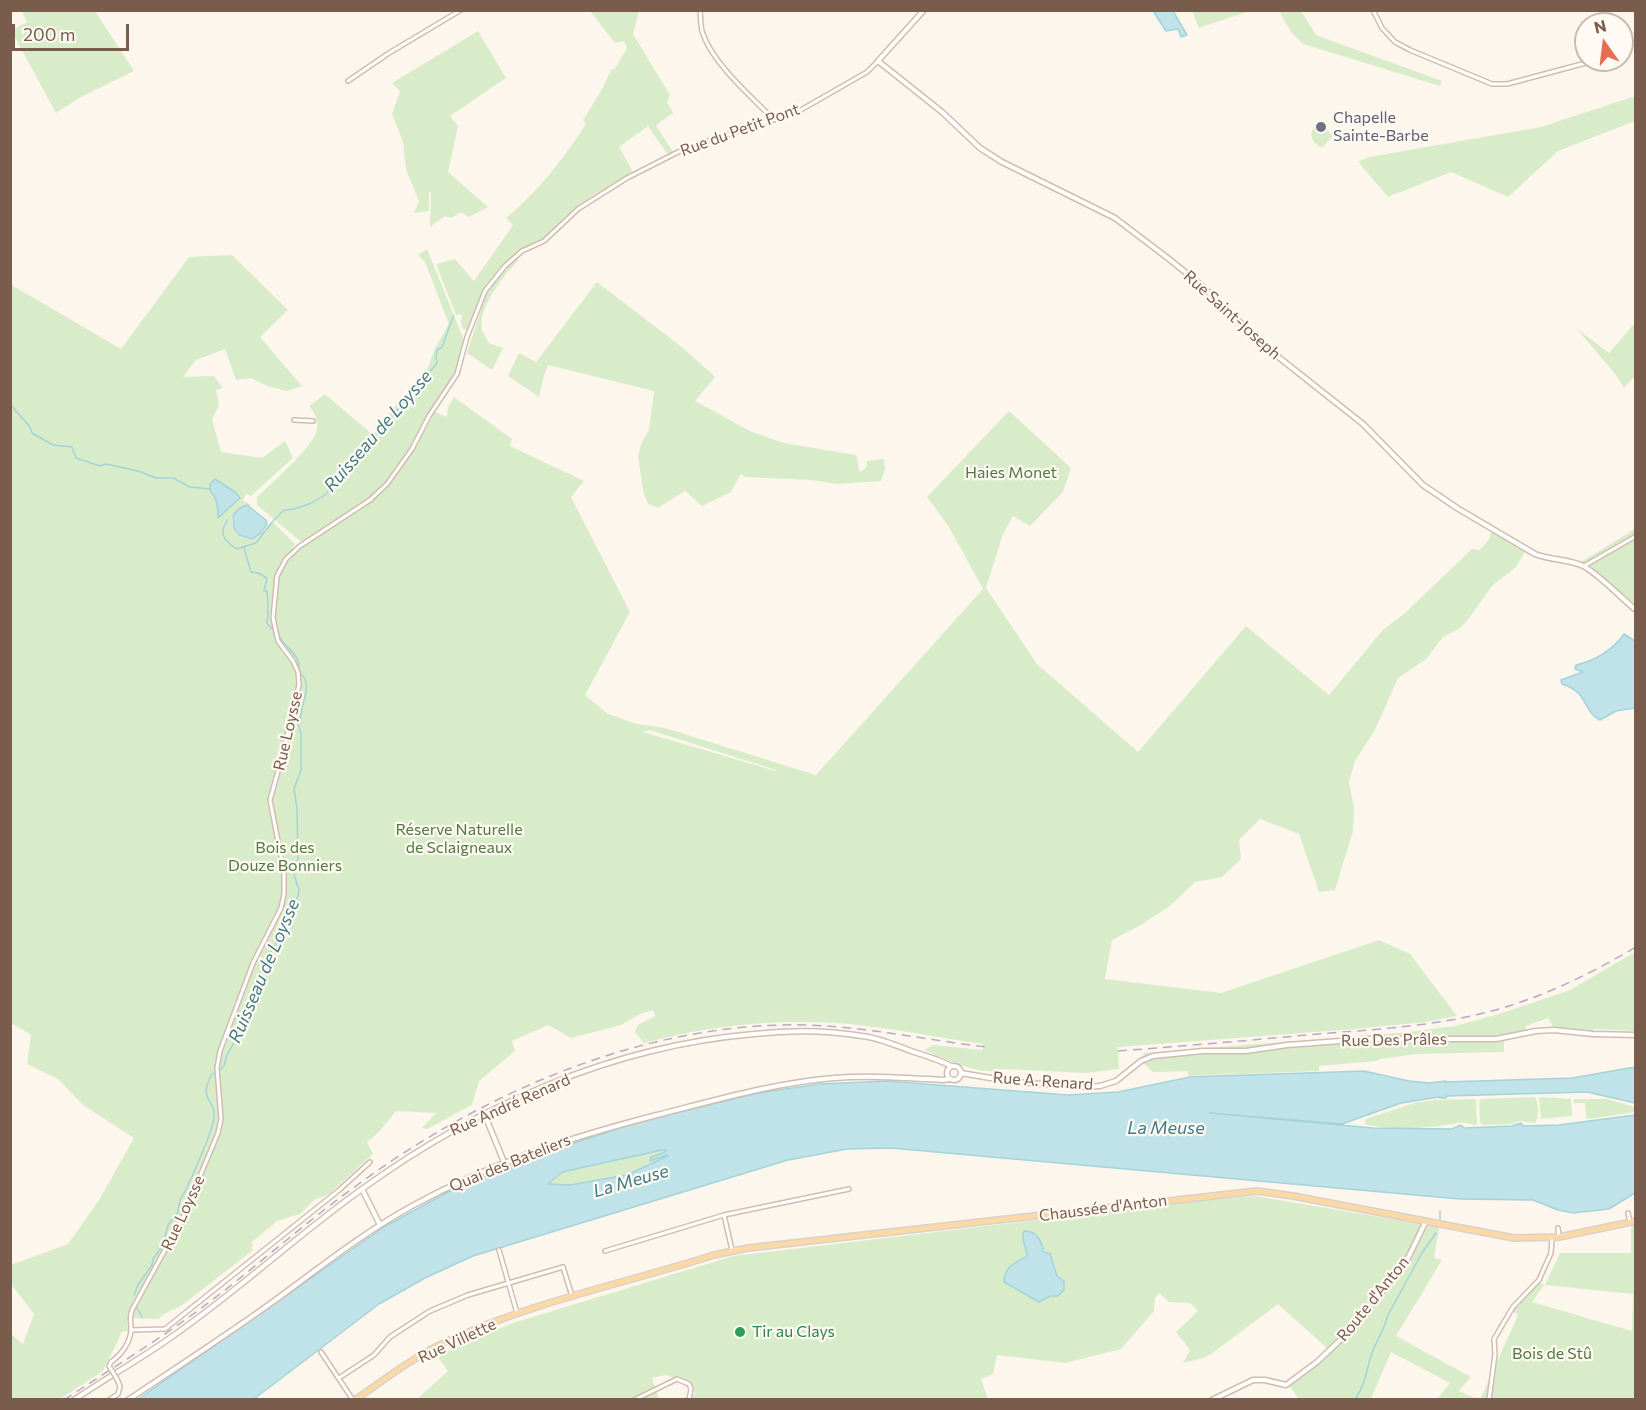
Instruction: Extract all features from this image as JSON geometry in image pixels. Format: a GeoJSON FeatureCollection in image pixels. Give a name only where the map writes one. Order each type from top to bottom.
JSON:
{"type":"FeatureCollection","features":[{"type":"Feature","properties":{"kind":"main road","name":"Chaussée d'Anton"},"geometry":{"type":"LineString","coordinates":[[572,1297],[732,1250],[1252,1192],[1273,1192],[1514,1238],[1559,1237],[1633,1221]]}},
{"type":"Feature","properties":{"kind":"main road","name":"Rue Villette"},"geometry":{"type":"LineString","coordinates":[[354,1400],[423,1354],[439,1346],[572,1297]]}},
{"type":"Feature","properties":{"kind":"street"},"geometry":{"type":"LineString","coordinates":[[348,81],[461,10]]}},
{"type":"Feature","properties":{"kind":"street"},"geometry":{"type":"LineString","coordinates":[[700,10],[702,32],[710,48],[722,65],[774,120]]}},
{"type":"Feature","properties":{"kind":"street","name":"Rue du Petit Pont"},"geometry":{"type":"LineString","coordinates":[[464,348],[485,291],[493,281],[522,251],[544,241],[578,209],[612,187],[684,149],[799,111],[867,72],[924,10]]}},
{"type":"Feature","properties":{"kind":"street"},"geometry":{"type":"LineString","coordinates":[[1373,10],[1382,28],[1395,42],[1492,84],[1507,84],[1574,66]]}},
{"type":"Feature","properties":{"kind":"street","name":"Rue Saint-Joseph"},"geometry":{"type":"LineString","coordinates":[[878,61],[942,112],[980,148],[1002,162],[1114,218],[1169,259],[1200,284],[1267,348],[1363,424],[1423,485],[1441,498],[1535,554],[1568,560],[1584,566]]}},
{"type":"Feature","properties":{"kind":"street","name":"Rue Loysse"},"geometry":{"type":"LineString","coordinates":[[109,1400],[118,1394],[120,1386],[110,1366],[111,1362],[127,1345],[131,1330],[129,1318],[132,1310],[175,1233],[218,1133],[221,1119],[217,1073],[220,1051],[244,987],[281,908],[284,894],[282,860],[270,800],[299,685],[298,672],[278,641],[275,627],[273,612],[277,576],[286,559],[300,546],[370,500],[387,484],[412,449],[429,416],[457,374],[464,348]]}},
{"type":"Feature","properties":{"kind":"street"},"geometry":{"type":"LineString","coordinates":[[294,420],[313,421]]}},
{"type":"Feature","properties":{"kind":"street"},"geometry":{"type":"LineString","coordinates":[[1635,536],[1584,566],[1635,610]]}},
{"type":"Feature","properties":{"kind":"street","name":"Rue Des Prâles"},"geometry":{"type":"LineString","coordinates":[[1153,1056],[1203,1050],[1246,1051],[1336,1040],[1496,1039],[1554,1030],[1635,1035]]}},
{"type":"Feature","properties":{"kind":"street","name":"Rue André Renard"},"geometry":{"type":"LineString","coordinates":[[74,1400],[170,1339],[362,1189],[430,1143],[484,1113],[543,1086],[645,1052],[692,1041],[721,1036],[799,1031],[862,1035],[883,1040],[951,1066]]}},
{"type":"Feature","properties":{"kind":"street","name":"Rue A. Renard"},"geometry":{"type":"LineString","coordinates":[[961,1072],[1014,1082],[1093,1086],[1116,1081],[1141,1061],[1153,1056]]}},
{"type":"Feature","properties":{"kind":"street"},"geometry":{"type":"LineString","coordinates":[[951,1066],[956,1066],[961,1072],[959,1079],[949,1079],[947,1072],[951,1066]]}},
{"type":"Feature","properties":{"kind":"street","name":"Quai des Bateliers"},"geometry":{"type":"LineString","coordinates":[[128,1400],[237,1327],[339,1252],[380,1225],[456,1183],[504,1162],[592,1132],[758,1089],[834,1078],[878,1076],[949,1079]]}},
{"type":"Feature","properties":{"kind":"street"},"geometry":{"type":"LineString","coordinates":[[484,1113],[504,1162]]}},
{"type":"Feature","properties":{"kind":"street"},"geometry":{"type":"LineString","coordinates":[[131,1330],[165,1329],[329,1198],[370,1162]]}},
{"type":"Feature","properties":{"kind":"street"},"geometry":{"type":"LineString","coordinates":[[362,1189],[380,1225]]}},
{"type":"Feature","properties":{"kind":"street"},"geometry":{"type":"LineString","coordinates":[[605,1251],[724,1215],[849,1189]]}},
{"type":"Feature","properties":{"kind":"street"},"geometry":{"type":"LineString","coordinates":[[1628,1213],[1633,1221]]}},
{"type":"Feature","properties":{"kind":"street"},"geometry":{"type":"LineString","coordinates":[[724,1215],[732,1250]]}},
{"type":"Feature","properties":{"kind":"street","name":"Route d'Anton"},"geometry":{"type":"LineString","coordinates":[[1212,1400],[1253,1380],[1286,1385],[1317,1362],[1353,1328],[1388,1284],[1408,1258],[1426,1221]]}},
{"type":"Feature","properties":{"kind":"street"},"geometry":{"type":"LineString","coordinates":[[1558,1228],[1559,1237]]}},
{"type":"Feature","properties":{"kind":"street"},"geometry":{"type":"LineString","coordinates":[[1489,1400],[1494,1339],[1513,1307],[1539,1280],[1551,1253],[1552,1238]]}},
{"type":"Feature","properties":{"kind":"street","name":"Rue Villette"},"geometry":{"type":"LineString","coordinates":[[499,1251],[518,1315]]}},
{"type":"Feature","properties":{"kind":"street"},"geometry":{"type":"LineString","coordinates":[[339,1378],[374,1355],[390,1337],[430,1311],[451,1301],[563,1267],[572,1297]]}},
{"type":"Feature","properties":{"kind":"street"},"geometry":{"type":"LineString","coordinates":[[321,1352],[354,1400]]}},
{"type":"Feature","properties":{"kind":"street"},"geometry":{"type":"LineString","coordinates":[[634,1400],[677,1379],[689,1384],[692,1389],[689,1400]]}},
{"type":"Feature","properties":{"kind":"green space"},"geometry":{"type":"Polygon","coordinates":[[[22,11],[95,11],[134,71],[81,97],[56,113],[11,30],[27,22],[22,11]]]}},
{"type":"Feature","properties":{"kind":"green space"},"geometry":{"type":"Polygon","coordinates":[[[590,11],[639,11],[633,34],[670,95],[667,102],[673,113],[656,125],[673,152],[668,155],[648,126],[619,147],[633,172],[592,196],[568,214],[543,239],[520,250],[507,261],[484,289],[467,330],[463,329],[460,321],[461,314],[456,315],[436,264],[455,259],[474,281],[513,225],[506,218],[549,174],[586,124],[583,120],[611,70],[615,69],[627,48],[624,41],[615,43],[590,11]]]}},
{"type":"Feature","properties":{"kind":"green space"},"geometry":{"type":"Polygon","coordinates":[[[1192,11],[1250,11],[1199,28],[1192,11]]]}},
{"type":"Feature","properties":{"kind":"green space"},"geometry":{"type":"Polygon","coordinates":[[[1279,11],[1301,11],[1316,35],[1442,81],[1440,86],[1303,44],[1291,32],[1279,11]]]}},
{"type":"Feature","properties":{"kind":"green space"},"geometry":{"type":"Polygon","coordinates":[[[478,31],[506,78],[450,116],[458,126],[448,172],[488,207],[469,217],[461,212],[451,218],[445,216],[430,227],[431,192],[429,192],[429,211],[414,213],[419,201],[406,170],[403,142],[392,114],[400,91],[392,83],[478,31]]]}},
{"type":"Feature","properties":{"kind":"green space"},"geometry":{"type":"Polygon","coordinates":[[[1635,96],[1635,121],[1558,151],[1508,197],[1451,172],[1388,197],[1358,162],[1369,157],[1541,127],[1635,96]]]}},
{"type":"Feature","properties":{"kind":"green space"},"geometry":{"type":"Polygon","coordinates":[[[1318,121],[1333,136],[1322,148],[1312,136],[1318,121]]]}},
{"type":"Feature","properties":{"kind":"green space"},"geometry":{"type":"Polygon","coordinates":[[[427,249],[464,340],[458,368],[428,414],[402,461],[380,488],[364,502],[305,541],[300,541],[257,505],[257,497],[290,466],[312,440],[317,430],[317,422],[309,406],[325,394],[373,435],[389,413],[426,373],[435,348],[449,324],[425,262],[418,255],[427,249]]]}},
{"type":"Feature","properties":{"kind":"green space","name":"Bois des Douze Bonniers"},"geometry":{"type":"Polygon","coordinates":[[[232,255],[288,310],[260,337],[302,386],[287,391],[267,386],[251,378],[236,380],[225,349],[196,360],[183,377],[214,376],[223,388],[216,390],[219,405],[212,419],[221,452],[262,458],[285,441],[293,458],[251,496],[246,494],[243,500],[252,506],[243,506],[232,515],[233,528],[238,536],[253,540],[273,522],[295,544],[278,569],[274,579],[276,580],[286,559],[293,551],[369,501],[389,482],[406,460],[435,412],[447,417],[448,407],[454,397],[512,439],[510,446],[584,481],[571,497],[630,612],[585,695],[608,714],[637,724],[665,728],[816,775],[983,589],[949,527],[927,497],[1009,411],[1071,468],[1063,492],[1030,526],[1013,516],[1003,534],[986,588],[1037,664],[1138,752],[1246,626],[1329,695],[1383,630],[1405,613],[1472,549],[1480,550],[1490,538],[1491,529],[1527,549],[1516,567],[1492,586],[1459,629],[1443,637],[1426,659],[1398,678],[1375,730],[1355,761],[1349,782],[1354,808],[1353,831],[1335,890],[1319,892],[1299,834],[1260,819],[1239,840],[1241,859],[1222,877],[1195,882],[1170,906],[1112,940],[1105,979],[1221,993],[1379,940],[1410,954],[1457,1016],[1426,1022],[1355,1029],[1118,1047],[1119,1069],[1086,1073],[975,1069],[924,1050],[934,1045],[983,1050],[982,1044],[850,1024],[798,1022],[746,1024],[720,1027],[644,1043],[635,1032],[638,1025],[655,1016],[653,1010],[640,1014],[621,1025],[571,1038],[548,1025],[512,1041],[515,1051],[479,1081],[472,1105],[427,1129],[422,1128],[436,1113],[396,1111],[379,1132],[367,1142],[373,1154],[329,1194],[314,1200],[300,1214],[277,1221],[252,1242],[252,1251],[181,1306],[158,1319],[129,1318],[128,1331],[122,1332],[103,1371],[60,1399],[11,1399],[11,1334],[23,1344],[34,1314],[11,1284],[11,1265],[68,1244],[99,1200],[134,1138],[83,1105],[58,1079],[27,1064],[31,1035],[11,1023],[10,284],[121,349],[189,257],[232,255]],[[650,730],[643,732],[776,771],[650,730]]]}},
{"type":"Feature","properties":{"kind":"green space"},"geometry":{"type":"Polygon","coordinates":[[[518,257],[518,261],[493,292],[484,312],[482,330],[489,343],[503,348],[492,370],[467,353],[487,291],[518,257]]]}},
{"type":"Feature","properties":{"kind":"green space"},"geometry":{"type":"Polygon","coordinates":[[[597,282],[683,348],[715,377],[695,401],[752,432],[784,443],[856,455],[860,472],[866,468],[867,461],[884,459],[885,469],[881,481],[837,484],[812,480],[745,477],[741,474],[731,492],[702,506],[685,491],[658,508],[648,504],[643,491],[638,456],[649,430],[654,391],[548,365],[539,397],[508,376],[519,353],[536,362],[597,282]]]}},
{"type":"Feature","properties":{"kind":"green space"},"geometry":{"type":"Polygon","coordinates":[[[1635,323],[1635,376],[1624,388],[1616,375],[1577,329],[1609,353],[1635,323]]]}},
{"type":"Feature","properties":{"kind":"green space"},"geometry":{"type":"Polygon","coordinates":[[[1635,529],[1635,534],[1616,544],[1617,546],[1585,564],[1581,562],[1635,529]]]}},
{"type":"Feature","properties":{"kind":"green space"},"geometry":{"type":"Polygon","coordinates":[[[1635,538],[1635,605],[1589,565],[1635,538]]]}},
{"type":"Feature","properties":{"kind":"green space"},"geometry":{"type":"Polygon","coordinates":[[[1635,952],[1635,1031],[1594,1029],[1593,1032],[1554,1028],[1548,1018],[1526,1026],[1526,1033],[1504,1037],[1504,1052],[1417,1054],[1377,1061],[1319,1066],[1319,1071],[1188,1076],[1188,1071],[1153,1072],[1141,1061],[1144,1053],[1399,1033],[1455,1026],[1570,990],[1635,952]]]}},
{"type":"Feature","properties":{"kind":"green space"},"geometry":{"type":"Polygon","coordinates":[[[1535,1097],[1538,1110],[1535,1123],[1520,1121],[1512,1124],[1483,1125],[1480,1122],[1479,1102],[1481,1099],[1535,1097]]]}},
{"type":"Feature","properties":{"kind":"green space"},"geometry":{"type":"Polygon","coordinates":[[[1539,1097],[1571,1099],[1572,1116],[1541,1119],[1539,1097]]]}},
{"type":"Feature","properties":{"kind":"green space"},"geometry":{"type":"Polygon","coordinates":[[[1476,1099],[1477,1125],[1461,1123],[1399,1128],[1365,1124],[1366,1119],[1414,1103],[1476,1099]]]}},
{"type":"Feature","properties":{"kind":"green space"},"geometry":{"type":"Polygon","coordinates":[[[1574,1099],[1607,1099],[1635,1107],[1635,1112],[1590,1119],[1586,1118],[1585,1103],[1573,1103],[1574,1099]]]}},
{"type":"Feature","properties":{"kind":"green space"},"geometry":{"type":"Polygon","coordinates":[[[666,1150],[651,1157],[667,1154],[668,1156],[627,1175],[570,1185],[548,1184],[562,1172],[666,1150]]]}},
{"type":"Feature","properties":{"kind":"green space"},"geometry":{"type":"Polygon","coordinates":[[[1255,1196],[1421,1224],[1417,1236],[1426,1221],[1440,1224],[1434,1258],[1442,1260],[1396,1336],[1471,1377],[1459,1391],[1477,1399],[1437,1399],[1450,1383],[1391,1352],[1371,1399],[1299,1399],[1288,1384],[1329,1350],[1278,1304],[1207,1357],[1183,1363],[1190,1350],[1176,1332],[1198,1311],[1190,1303],[1169,1302],[1159,1293],[1155,1298],[1154,1311],[1121,1349],[1065,1363],[997,1355],[993,1374],[981,1379],[988,1399],[680,1399],[695,1394],[689,1383],[666,1375],[652,1378],[659,1399],[416,1400],[448,1371],[437,1356],[475,1338],[516,1322],[733,1256],[1255,1196]],[[1027,1231],[1027,1256],[1009,1268],[1004,1282],[1040,1301],[1055,1296],[1063,1280],[1057,1277],[1045,1251],[1027,1231]]]}},
{"type":"Feature","properties":{"kind":"green space","name":"Bois de Stû"},"geometry":{"type":"Polygon","coordinates":[[[1635,1224],[1635,1399],[1480,1400],[1518,1315],[1512,1311],[1539,1282],[1545,1285],[1560,1253],[1631,1253],[1631,1225],[1635,1224]],[[1544,1285],[1532,1302],[1632,1331],[1633,1294],[1544,1285]]]}},
{"type":"Feature","properties":{"kind":"water"},"geometry":{"type":"Polygon","coordinates":[[[1153,11],[1173,11],[1187,35],[1181,37],[1178,29],[1166,31],[1153,11]]]}},
{"type":"Feature","properties":{"kind":"water"},"geometry":{"type":"Polygon","coordinates":[[[215,479],[240,498],[218,518],[216,501],[210,491],[210,484],[215,479]]]}},
{"type":"Feature","properties":{"kind":"water"},"geometry":{"type":"Polygon","coordinates":[[[247,505],[266,520],[267,524],[260,534],[252,539],[239,535],[234,528],[233,515],[247,505]]]}},
{"type":"Feature","properties":{"kind":"water"},"geometry":{"type":"Polygon","coordinates":[[[1624,634],[1635,641],[1635,708],[1616,711],[1600,720],[1590,712],[1577,692],[1562,684],[1561,680],[1583,672],[1575,669],[1576,665],[1603,654],[1624,634]]]}},
{"type":"Feature","properties":{"kind":"water","name":"La Meuse"},"geometry":{"type":"Polygon","coordinates":[[[1635,1067],[1635,1103],[1587,1092],[1447,1096],[1446,1098],[1401,1103],[1342,1124],[1210,1113],[1373,1128],[1452,1129],[1461,1125],[1464,1128],[1512,1126],[1521,1123],[1523,1126],[1559,1125],[1635,1115],[1635,1193],[1609,1209],[1573,1213],[1533,1200],[1460,1199],[891,1148],[847,1149],[788,1160],[473,1256],[425,1278],[379,1304],[254,1399],[137,1400],[384,1227],[448,1192],[520,1161],[638,1122],[758,1093],[820,1084],[886,1081],[1068,1095],[1118,1092],[1190,1077],[1364,1071],[1429,1083],[1572,1078],[1635,1067]],[[666,1150],[562,1172],[548,1184],[570,1185],[627,1175],[668,1156],[650,1161],[651,1157],[666,1150]]]}},
{"type":"Feature","properties":{"kind":"water"},"geometry":{"type":"Polygon","coordinates":[[[1024,1231],[1035,1234],[1044,1252],[1050,1254],[1057,1276],[1064,1281],[1064,1290],[1058,1296],[1050,1296],[1039,1302],[1004,1282],[1008,1269],[1027,1256],[1024,1231]]]}},
{"type":"Feature","properties":{"kind":"waterway","name":"Ruisseau de Loysse"},"geometry":{"type":"LineString","coordinates":[[274,520],[284,510],[306,505],[326,494],[437,363],[437,350],[442,347],[453,317]]}},
{"type":"Feature","properties":{"kind":"waterway"},"geometry":{"type":"LineString","coordinates":[[10,404],[30,427],[32,433],[53,445],[72,447],[76,458],[100,466],[106,464],[138,471],[156,478],[173,478],[190,487],[211,489]]}},
{"type":"Feature","properties":{"kind":"waterway","name":"Ruisseau de Loysse"},"geometry":{"type":"LineString","coordinates":[[227,520],[223,529],[224,536],[229,544],[237,549],[256,543],[273,521]]}},
{"type":"Feature","properties":{"kind":"waterway","name":"Ruisseau de Loysse"},"geometry":{"type":"LineString","coordinates":[[244,548],[251,572],[267,578],[264,591],[267,591],[267,623],[272,629]]}},
{"type":"Feature","properties":{"kind":"waterway","name":"Ruisseau de Loysse"},"geometry":{"type":"LineString","coordinates":[[134,1295],[163,1245],[168,1225],[178,1212],[180,1200],[194,1173],[209,1134],[214,1112],[207,1095],[208,1083],[212,1074],[224,1066],[266,959],[287,927],[298,896],[299,890],[294,875],[298,859],[297,808],[294,789],[301,770],[301,733],[298,725],[301,723],[300,718],[307,687],[297,659],[277,631]]}},
{"type":"Feature","properties":{"kind":"waterway"},"geometry":{"type":"LineString","coordinates":[[1440,1211],[1440,1219]]}},
{"type":"Feature","properties":{"kind":"waterway"},"geometry":{"type":"LineString","coordinates":[[1355,1400],[1363,1385],[1372,1353],[1388,1315],[1422,1253],[1436,1233]]}},
{"type":"Feature","properties":{"kind":"waterway","name":"Ruisseau de Loysse"},"geometry":{"type":"LineString","coordinates":[[137,1308],[142,1317]]}},
{"type":"Feature","properties":{"kind":"railway"},"geometry":{"type":"LineString","coordinates":[[1118,1051],[1387,1028],[1477,1015],[1552,990],[1603,966],[1636,947]]}},
{"type":"Feature","properties":{"kind":"railway"},"geometry":{"type":"LineString","coordinates":[[64,1400],[189,1317],[338,1199],[407,1151],[507,1095],[559,1072],[669,1039],[725,1029],[781,1025],[833,1026],[986,1047]]}},
{"type":"Feature","properties":{"kind":"place","name":"Chapelle Sainte-Barbe"},"geometry":{"type":"Point","coordinates":[1321,127]}},
{"type":"Feature","properties":{"kind":"place","name":"Tir au Clays"},"geometry":{"type":"Point","coordinates":[740,1332]}},
{"type":"Feature","properties":{"kind":"park label","name":"Haies Monet"},"geometry":{"type":"Point","coordinates":[1011,473]}},
{"type":"Feature","properties":{"kind":"park label","name":"Réserve Naturelle de Sclaigneaux"},"geometry":{"type":"Point","coordinates":[459,839]}}]}
